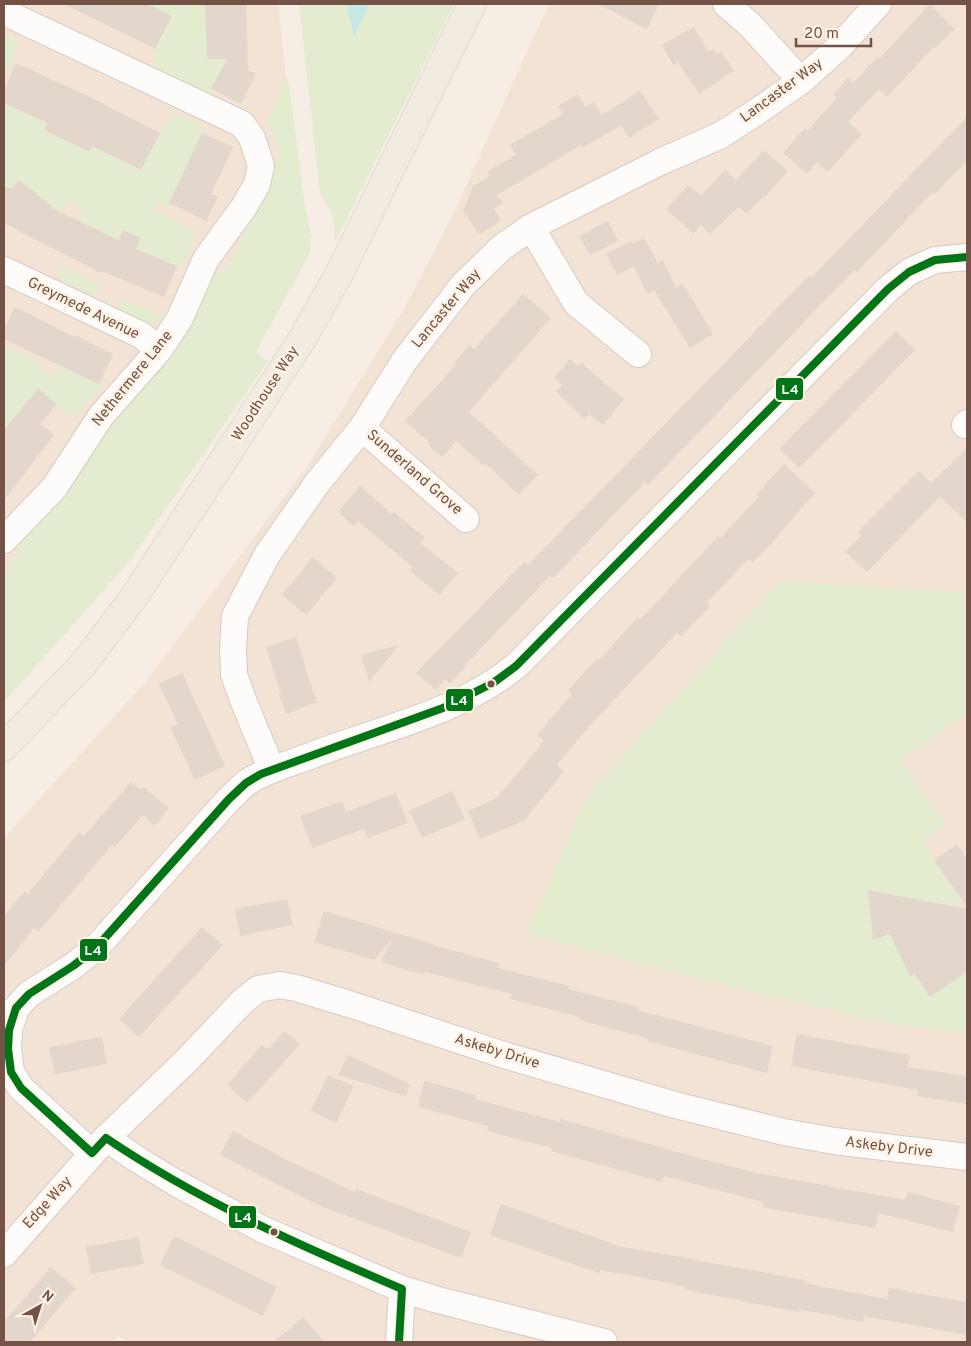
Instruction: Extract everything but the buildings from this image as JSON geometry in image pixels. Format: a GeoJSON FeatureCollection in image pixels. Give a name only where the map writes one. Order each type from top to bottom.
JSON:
{"type":"FeatureCollection","features":[{"type":"Feature","properties":{"kind":"main road","name":"Woodhouse Way"},"geometry":{"type":"LineString","coordinates":[[4,747],[85,662],[134,597],[301,341],[338,276],[472,4]]}},
{"type":"Feature","properties":{"kind":"street"},"geometry":{"type":"LineString","coordinates":[[726,4],[750,25],[801,81]]}},
{"type":"Feature","properties":{"kind":"street","name":"Lancaster Way"},"geometry":{"type":"LineString","coordinates":[[272,770],[234,675],[233,649],[236,616],[267,555],[318,482],[362,428],[405,360],[463,285],[501,248],[531,227],[660,162],[721,135],[801,81],[840,46],[878,4]]}},
{"type":"Feature","properties":{"kind":"street","name":"Nethermere Lane"},"geometry":{"type":"LineString","coordinates":[[4,12],[242,124],[252,138],[260,166],[257,184],[244,207],[206,259],[180,318],[160,350],[101,416],[54,488],[4,540]]}},
{"type":"Feature","properties":{"kind":"street"},"geometry":{"type":"LineString","coordinates":[[531,227],[576,303],[638,354]]}},
{"type":"Feature","properties":{"kind":"street"},"geometry":{"type":"LineString","coordinates":[[604,1342],[438,1300],[402,1289],[264,1230],[176,1183],[134,1158],[99,1146],[21,1088],[11,1072],[8,1049],[9,1030],[16,1008],[29,994],[73,966],[95,949],[229,798],[247,783],[272,770],[447,707],[496,682],[516,666],[888,289],[909,272],[935,260],[967,257]]}},
{"type":"Feature","properties":{"kind":"street","name":"Greymede Avenue"},"geometry":{"type":"LineString","coordinates":[[4,270],[140,336],[160,350]]}},
{"type":"Feature","properties":{"kind":"street","name":"Sunderland Grove"},"geometry":{"type":"LineString","coordinates":[[362,428],[466,519]]}},
{"type":"Feature","properties":{"kind":"street","name":"Askeby Drive"},"geometry":{"type":"LineString","coordinates":[[99,1146],[186,1061],[242,1002],[258,989],[280,985],[349,1004],[504,1055],[675,1105],[784,1132],[834,1141],[967,1157]]}},
{"type":"Feature","properties":{"kind":"street","name":"Edge Way"},"geometry":{"type":"LineString","coordinates":[[4,1254],[99,1146]]}},
{"type":"Feature","properties":{"kind":"street"},"geometry":{"type":"LineString","coordinates":[[400,1342],[402,1289]]}},
{"type":"Feature","properties":{"kind":"shaded area"},"geometry":{"type":"Polygon","coordinates":[[[4,4],[278,4],[298,185],[312,236],[32,647],[4,678],[4,4]]]}},
{"type":"Feature","properties":{"kind":"shaded area"},"geometry":{"type":"Polygon","coordinates":[[[549,4],[967,4],[967,1342],[132,1342],[117,1336],[113,1342],[4,1342],[4,838],[144,684],[308,465],[404,309],[455,210],[549,4]]]}},
{"type":"Feature","properties":{"kind":"green space"},"geometry":{"type":"Polygon","coordinates":[[[147,4],[205,4],[207,59],[227,59],[211,89],[206,93],[159,71],[155,65],[155,51],[171,16],[147,4]]]}},
{"type":"Feature","properties":{"kind":"green space"},"geometry":{"type":"Polygon","coordinates":[[[299,4],[454,4],[335,242],[333,215],[320,194],[299,4]]]}},
{"type":"Feature","properties":{"kind":"green space"},"geometry":{"type":"Polygon","coordinates":[[[4,33],[17,39],[19,43],[4,78],[4,33]]]}},
{"type":"Feature","properties":{"kind":"green space"},"geometry":{"type":"Polygon","coordinates":[[[288,78],[311,251],[256,352],[268,361],[129,562],[4,702],[4,574],[19,551],[13,546],[188,326],[215,273],[226,270],[245,236],[246,224],[270,188],[280,154],[267,121],[288,78]]]}},
{"type":"Feature","properties":{"kind":"green space"},"geometry":{"type":"Polygon","coordinates":[[[4,103],[47,123],[43,132],[54,137],[59,128],[141,170],[160,133],[162,133],[171,119],[180,116],[205,128],[167,207],[158,202],[153,210],[192,230],[195,235],[182,268],[136,249],[141,239],[123,230],[118,240],[76,219],[82,208],[68,200],[59,215],[19,180],[10,189],[4,186],[4,103]]]}},
{"type":"Feature","properties":{"kind":"green space"},"geometry":{"type":"Polygon","coordinates":[[[59,266],[101,285],[89,298],[73,294],[62,280],[59,266]]]}},
{"type":"Feature","properties":{"kind":"green space"},"geometry":{"type":"Polygon","coordinates":[[[120,299],[164,316],[152,325],[141,324],[119,309],[120,299]]]}},
{"type":"Feature","properties":{"kind":"green space"},"geometry":{"type":"Polygon","coordinates":[[[4,345],[41,364],[39,369],[55,376],[60,365],[104,383],[77,415],[68,414],[38,389],[21,408],[25,412],[4,439],[4,345]]]}},
{"type":"Feature","properties":{"kind":"green space"},"geometry":{"type":"Polygon","coordinates":[[[780,581],[967,593],[967,713],[900,760],[945,824],[921,842],[962,900],[953,906],[868,890],[874,940],[897,932],[910,976],[915,974],[930,996],[967,972],[967,1033],[891,1024],[731,986],[527,934],[586,798],[780,581]]]}},
{"type":"Feature","properties":{"kind":"water"},"geometry":{"type":"Polygon","coordinates":[[[347,4],[369,4],[354,37],[347,4]]]}},
{"type":"Feature","properties":{"kind":"transit line","name":"L4"},"geometry":{"type":"LineString","coordinates":[[399,1342],[402,1289],[250,1221],[177,1182],[106,1138],[92,1153],[21,1088],[11,1072],[8,1049],[9,1030],[16,1008],[29,994],[73,966],[95,949],[229,799],[246,783],[261,774],[443,708],[493,683],[516,666],[888,289],[909,272],[935,260],[967,257]]}}]}
